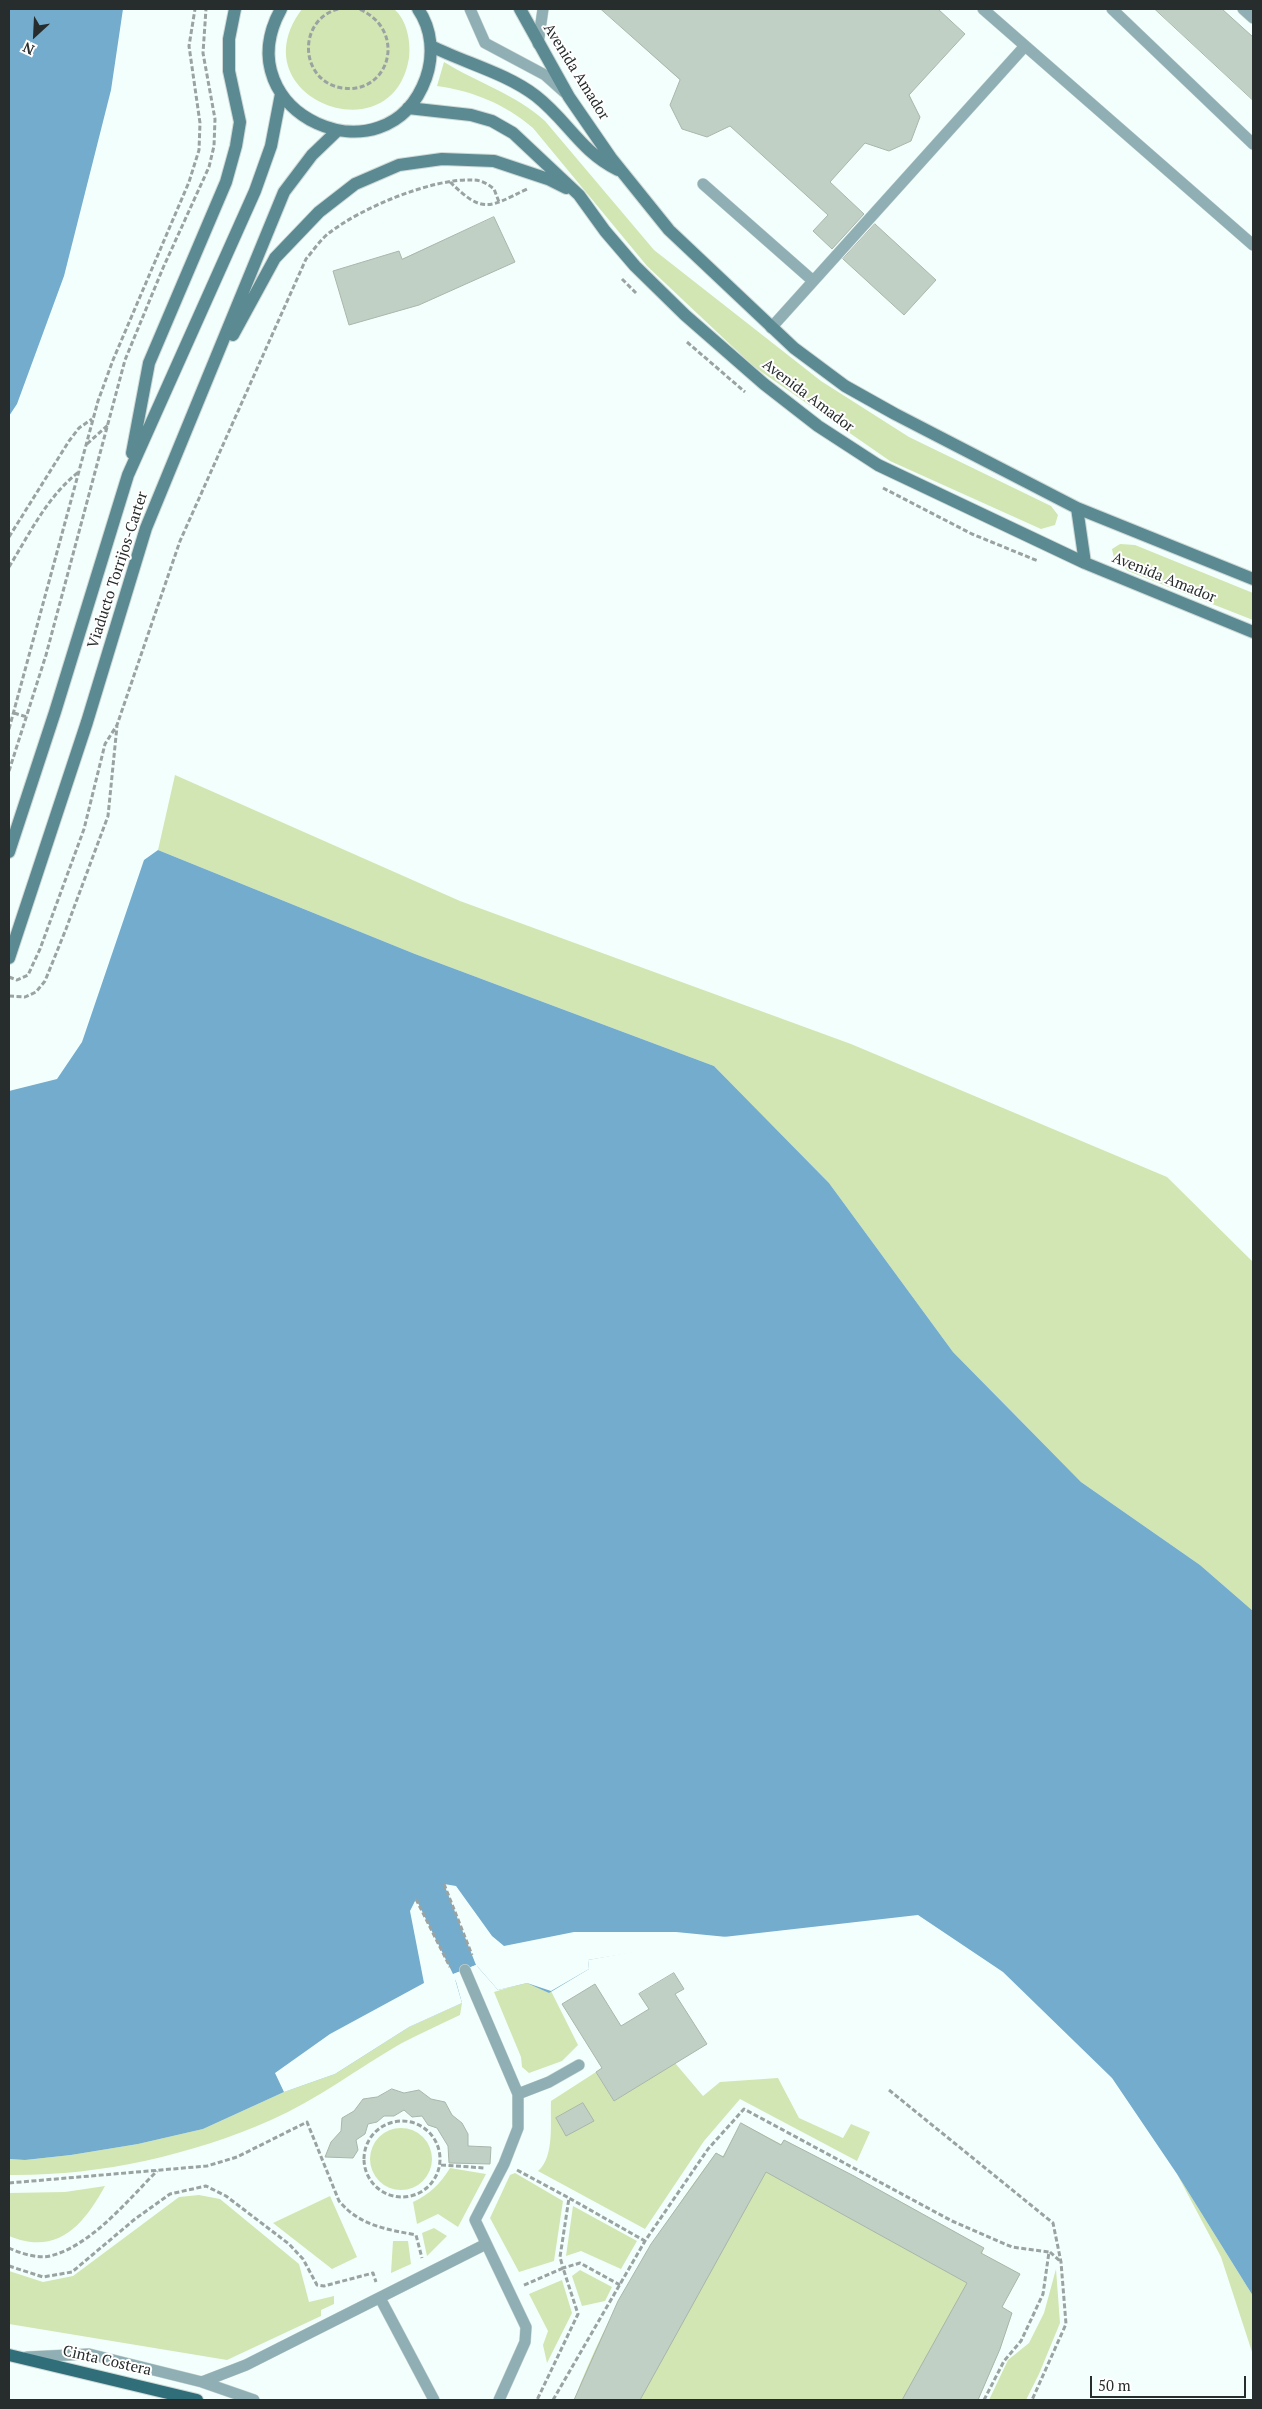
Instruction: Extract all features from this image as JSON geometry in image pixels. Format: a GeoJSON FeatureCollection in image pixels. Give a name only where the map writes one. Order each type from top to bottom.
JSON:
{"type":"FeatureCollection","features":[{"type":"Feature","properties":{"kind":"main road"},"geometry":{"type":"LineString","coordinates":[[128,475],[149,363],[226,182],[236,146],[240,122],[229,71],[229,39],[235,9]]}},
{"type":"Feature","properties":{"kind":"main road"},"geometry":{"type":"LineString","coordinates":[[281,9],[274,21],[269,39],[269,58],[273,77],[281,94],[296,111],[315,124],[337,131],[356,132],[375,128],[392,120],[408,108],[422,90],[429,69],[431,46],[424,18],[418,9]]}},
{"type":"Feature","properties":{"kind":"main road","name":"Avenida Amador"},"geometry":{"type":"LineString","coordinates":[[520,9],[569,97],[625,174],[669,230],[771,328],[846,386],[894,414],[1077,508],[1253,579]]}},
{"type":"Feature","properties":{"kind":"main road","name":"Avenida Amador"},"geometry":{"type":"LineString","coordinates":[[431,46],[505,78],[533,94],[552,109],[590,153],[625,174]]}},
{"type":"Feature","properties":{"kind":"main road","name":"Viaducto Torrijos-Carter"},"geometry":{"type":"LineString","coordinates":[[9,852],[55,712],[128,475],[255,191],[270,146],[281,94]]}},
{"type":"Feature","properties":{"kind":"main road","name":"Avenida Amador"},"geometry":{"type":"LineString","coordinates":[[408,108],[472,114],[492,121],[513,133],[528,145],[579,195],[604,231],[635,266],[685,315],[736,361],[818,426],[878,466],[1085,563],[1253,632]]}},
{"type":"Feature","properties":{"kind":"main road","name":"Viaducto Torrijos-Carter"},"geometry":{"type":"LineString","coordinates":[[9,958],[87,722],[146,528],[284,192],[312,156],[337,131]]}},
{"type":"Feature","properties":{"kind":"main road"},"geometry":{"type":"LineString","coordinates":[[202,392],[275,258],[319,212],[355,184],[399,165],[442,159],[494,161],[548,178],[579,195]]}},
{"type":"Feature","properties":{"kind":"main road"},"geometry":{"type":"LineString","coordinates":[[1077,508],[1085,563]]}},
{"type":"Feature","properties":{"kind":"main road","name":"Cinta Costera"},"geometry":{"type":"LineString","coordinates":[[9,2355],[197,2400]]}},
{"type":"Feature","properties":{"kind":"lane"},"geometry":{"type":"LineString","coordinates":[[470,9],[485,43],[545,75],[569,97]]}},
{"type":"Feature","properties":{"kind":"lane"},"geometry":{"type":"LineString","coordinates":[[538,44],[542,9]]}},
{"type":"Feature","properties":{"kind":"lane"},"geometry":{"type":"LineString","coordinates":[[983,9],[1253,245]]}},
{"type":"Feature","properties":{"kind":"lane"},"geometry":{"type":"LineString","coordinates":[[1112,9],[1253,144]]}},
{"type":"Feature","properties":{"kind":"lane"},"geometry":{"type":"LineString","coordinates":[[1243,9],[1253,18]]}},
{"type":"Feature","properties":{"kind":"lane"},"geometry":{"type":"LineString","coordinates":[[771,328],[812,280],[1025,46]]}},
{"type":"Feature","properties":{"kind":"lane"},"geometry":{"type":"LineString","coordinates":[[703,184],[812,280]]}},
{"type":"Feature","properties":{"kind":"lane"},"geometry":{"type":"LineString","coordinates":[[459,1972],[518,2094],[518,2128],[502,2166],[475,2220],[527,2333],[499,2400]]}},
{"type":"Feature","properties":{"kind":"lane"},"geometry":{"type":"LineString","coordinates":[[518,2094],[549,2082],[579,2065]]}},
{"type":"Feature","properties":{"kind":"lane"},"geometry":{"type":"LineString","coordinates":[[202,2382],[246,2366],[486,2244]]}},
{"type":"Feature","properties":{"kind":"lane"},"geometry":{"type":"LineString","coordinates":[[380,2298],[434,2400]]}},
{"type":"Feature","properties":{"kind":"lane"},"geometry":{"type":"LineString","coordinates":[[22,2357],[89,2354],[202,2382],[254,2400]]}},
{"type":"Feature","properties":{"kind":"path"},"geometry":{"type":"LineString","coordinates":[[9,729],[81,471],[92,419],[113,360],[190,182],[199,150],[200,123],[189,46],[195,9]]}},
{"type":"Feature","properties":{"kind":"path"},"geometry":{"type":"LineString","coordinates":[[338,9],[322,16],[314,25],[309,35],[309,58],[314,69],[326,81],[343,88],[357,88],[380,74],[386,62],[389,48],[387,35],[380,23],[370,14],[359,9]]}},
{"type":"Feature","properties":{"kind":"path"},"geometry":{"type":"LineString","coordinates":[[450,181],[476,204],[485,205],[500,202],[548,178]]}},
{"type":"Feature","properties":{"kind":"path"},"geometry":{"type":"LineString","coordinates":[[9,996],[25,996],[36,992],[45,981],[66,929],[108,816],[117,725],[180,541],[306,259],[327,234],[351,218],[404,194],[450,181],[474,180],[485,182],[494,189],[500,202]]}},
{"type":"Feature","properties":{"kind":"path"},"geometry":{"type":"LineString","coordinates":[[9,537],[69,441],[79,428],[92,419]]}},
{"type":"Feature","properties":{"kind":"path"},"geometry":{"type":"LineString","coordinates":[[87,445],[109,424]]}},
{"type":"Feature","properties":{"kind":"path"},"geometry":{"type":"LineString","coordinates":[[9,566],[54,495],[64,483],[81,471]]}},
{"type":"Feature","properties":{"kind":"path"},"geometry":{"type":"LineString","coordinates":[[9,772],[27,717],[14,713]]}},
{"type":"Feature","properties":{"kind":"path"},"geometry":{"type":"LineString","coordinates":[[9,977],[17,980],[28,975],[40,949],[84,829],[105,744],[117,725]]}},
{"type":"Feature","properties":{"kind":"path"},"geometry":{"type":"LineString","coordinates":[[444,1884],[472,1956]]}},
{"type":"Feature","properties":{"kind":"path"},"geometry":{"type":"LineString","coordinates":[[416,1899],[459,1972]]}},
{"type":"Feature","properties":{"kind":"path"},"geometry":{"type":"LineString","coordinates":[[889,2090],[1053,2223],[1061,2262],[1066,2324],[1032,2400]]}},
{"type":"Feature","properties":{"kind":"path"},"geometry":{"type":"LineString","coordinates":[[553,2400],[645,2241],[708,2149],[744,2109],[952,2221],[1012,2247],[1050,2252],[1061,2262]]}},
{"type":"Feature","properties":{"kind":"path"},"geometry":{"type":"LineString","coordinates":[[405,2120],[417,2123],[432,2135],[440,2152],[441,2164],[436,2177],[429,2187],[418,2194],[405,2197],[393,2196],[381,2191],[371,2182],[365,2171],[363,2158],[365,2146],[372,2134],[381,2126],[392,2121],[405,2120]]}},
{"type":"Feature","properties":{"kind":"path"},"geometry":{"type":"LineString","coordinates":[[9,2182],[207,2166],[237,2157],[307,2122],[339,2201],[355,2218],[368,2225],[416,2235],[426,2275]]}},
{"type":"Feature","properties":{"kind":"path"},"geometry":{"type":"LineString","coordinates":[[441,2164],[502,2166],[569,2198],[645,2241]]}},
{"type":"Feature","properties":{"kind":"path"},"geometry":{"type":"LineString","coordinates":[[9,2248],[18,2253],[48,2256],[81,2243],[158,2170]]}},
{"type":"Feature","properties":{"kind":"path"},"geometry":{"type":"LineString","coordinates":[[9,2266],[43,2277],[72,2272],[134,2219],[170,2194],[206,2186],[226,2196],[289,2244],[303,2260],[317,2285],[324,2286],[373,2272]]}},
{"type":"Feature","properties":{"kind":"path"},"geometry":{"type":"LineString","coordinates":[[537,2400],[578,2314],[560,2257],[569,2198]]}},
{"type":"Feature","properties":{"kind":"path"},"geometry":{"type":"LineString","coordinates":[[984,2400],[1004,2361],[1021,2341],[1043,2294],[1050,2252]]}},
{"type":"Feature","properties":{"kind":"path"},"geometry":{"type":"LineString","coordinates":[[511,2295],[528,2282],[580,2262],[620,2285]]}},
{"type":"Feature","properties":{"kind":"green space"},"geometry":{"type":"Polygon","coordinates":[[[302,9],[394,9],[405,25],[409,45],[409,58],[397,88],[376,105],[351,110],[325,104],[303,90],[289,68],[287,40],[302,9]]]}},
{"type":"Feature","properties":{"kind":"green space"},"geometry":{"type":"Polygon","coordinates":[[[444,62],[521,103],[545,121],[654,250],[821,381],[909,437],[1051,506],[1058,515],[1055,525],[1041,529],[890,461],[753,366],[647,266],[533,128],[500,105],[463,91],[437,86],[444,62]]]}},
{"type":"Feature","properties":{"kind":"green space"},"geometry":{"type":"Polygon","coordinates":[[[1120,544],[1135,545],[1253,593],[1253,620],[1128,571],[1114,558],[1112,549],[1120,544]]]}},
{"type":"Feature","properties":{"kind":"green space"},"geometry":{"type":"Polygon","coordinates":[[[175,775],[460,901],[851,1044],[1167,1177],[1253,1262],[1253,1611],[1200,1565],[1081,1482],[953,1352],[829,1183],[714,1066],[415,954],[158,850],[175,775]]]}},
{"type":"Feature","properties":{"kind":"green space"},"geometry":{"type":"Polygon","coordinates":[[[527,1982],[549,1993],[551,1991],[578,2045],[562,2061],[529,2073],[522,2067],[521,2057],[494,1992],[527,1982]]]}},
{"type":"Feature","properties":{"kind":"green space"},"geometry":{"type":"Polygon","coordinates":[[[462,2003],[460,2015],[402,2043],[288,2112],[240,2133],[176,2153],[109,2168],[76,2172],[9,2175],[9,2159],[25,2160],[71,2155],[138,2144],[203,2129],[284,2092],[335,2073],[409,2027],[462,2003]]]}},
{"type":"Feature","properties":{"kind":"green space"},"geometry":{"type":"Polygon","coordinates":[[[675,2063],[703,2096],[720,2082],[778,2078],[799,2118],[843,2138],[851,2124],[870,2132],[857,2161],[740,2099],[704,2141],[645,2229],[538,2171],[547,2157],[549,2148],[551,2101],[596,2072],[614,2101],[675,2063]]]}},
{"type":"Feature","properties":{"kind":"green space"},"geometry":{"type":"Polygon","coordinates":[[[741,2123],[781,2144],[784,2140],[854,2176],[984,2248],[982,2254],[1020,2274],[1002,2307],[1012,2313],[1000,2349],[978,2400],[574,2400],[619,2302],[654,2241],[716,2153],[723,2156],[741,2123]]]}},
{"type":"Feature","properties":{"kind":"green space"},"geometry":{"type":"Polygon","coordinates":[[[395,2128],[407,2128],[423,2137],[430,2147],[432,2159],[430,2171],[423,2181],[407,2190],[395,2190],[384,2185],[375,2176],[370,2165],[370,2153],[375,2142],[384,2133],[395,2128]]]}},
{"type":"Feature","properties":{"kind":"green space"},"geometry":{"type":"Polygon","coordinates":[[[450,2168],[486,2174],[458,2227],[438,2214],[417,2224],[413,2202],[425,2196],[434,2188],[450,2168]]]}},
{"type":"Feature","properties":{"kind":"green space"},"geometry":{"type":"Polygon","coordinates":[[[515,2173],[563,2201],[554,2261],[519,2272],[490,2218],[510,2175],[515,2173]]]}},
{"type":"Feature","properties":{"kind":"green space"},"geometry":{"type":"Polygon","coordinates":[[[1177,2174],[1253,2296],[1253,2355],[1221,2257],[1177,2174]]]}},
{"type":"Feature","properties":{"kind":"green space"},"geometry":{"type":"Polygon","coordinates":[[[105,2186],[78,2225],[55,2240],[41,2242],[26,2241],[9,2236],[9,2193],[65,2192],[105,2186]]]}},
{"type":"Feature","properties":{"kind":"green space"},"geometry":{"type":"Polygon","coordinates":[[[199,2195],[220,2199],[299,2264],[309,2302],[334,2296],[334,2304],[321,2310],[321,2316],[227,2360],[9,2324],[9,2271],[43,2282],[73,2276],[179,2197],[199,2195]]]}},
{"type":"Feature","properties":{"kind":"green space"},"geometry":{"type":"Polygon","coordinates":[[[330,2196],[357,2257],[332,2269],[273,2223],[330,2196]]]}},
{"type":"Feature","properties":{"kind":"green space"},"geometry":{"type":"Polygon","coordinates":[[[573,2206],[637,2241],[621,2269],[581,2251],[566,2256],[573,2206]]]}},
{"type":"Feature","properties":{"kind":"green space"},"geometry":{"type":"Polygon","coordinates":[[[434,2228],[447,2236],[427,2256],[422,2233],[434,2228]]]}},
{"type":"Feature","properties":{"kind":"green space"},"geometry":{"type":"Polygon","coordinates":[[[393,2241],[408,2241],[411,2264],[391,2273],[393,2241]]]}},
{"type":"Feature","properties":{"kind":"green space"},"geometry":{"type":"Polygon","coordinates":[[[1056,2269],[1060,2323],[1026,2400],[989,2400],[1008,2360],[1029,2343],[1044,2313],[1056,2269]]]}},
{"type":"Feature","properties":{"kind":"green space"},"geometry":{"type":"Polygon","coordinates":[[[580,2270],[612,2287],[605,2301],[582,2306],[572,2276],[580,2270]]]}},
{"type":"Feature","properties":{"kind":"green space"},"geometry":{"type":"Polygon","coordinates":[[[562,2280],[572,2313],[547,2363],[543,2345],[548,2331],[529,2294],[562,2280]]]}},
{"type":"Feature","properties":{"kind":"water"},"geometry":{"type":"Polygon","coordinates":[[[9,9],[123,9],[111,90],[64,276],[17,404],[9,416],[9,9]]]}},
{"type":"Feature","properties":{"kind":"water"},"geometry":{"type":"Polygon","coordinates":[[[158,850],[415,954],[714,1066],[829,1183],[953,1352],[1081,1482],[1200,1565],[1253,1611],[1253,2296],[1177,2174],[1112,2078],[1003,1972],[918,1915],[697,1940],[588,1960],[589,1969],[549,1993],[527,1983],[498,1990],[476,1965],[454,1974],[462,2003],[409,2027],[335,2074],[284,2092],[203,2129],[138,2144],[71,2155],[25,2160],[9,2159],[9,1091],[57,1079],[82,1042],[144,860],[158,850]]]}},
{"type":"Feature","properties":{"kind":"pier"},"geometry":{"type":"Polygon","coordinates":[[[444,1884],[456,1886],[492,1936],[504,1946],[574,1932],[676,1932],[727,1937],[588,1960],[589,1969],[551,1991],[527,1983],[498,1990],[477,1966],[479,1972],[475,1968],[457,1975],[461,1991],[455,1979],[462,2003],[409,2027],[335,2074],[284,2092],[275,2073],[330,2034],[424,1983],[410,1911],[416,1899],[453,1974],[476,1965],[444,1884]]]}},
{"type":"Feature","properties":{"kind":"building"},"geometry":{"type":"Polygon","coordinates":[[[601,9],[938,9],[965,34],[909,95],[920,117],[911,141],[889,151],[865,143],[830,182],[864,214],[832,249],[813,231],[828,215],[730,126],[707,137],[682,129],[670,105],[680,80],[601,9]]]}},
{"type":"Feature","properties":{"kind":"building"},"geometry":{"type":"Polygon","coordinates":[[[1155,9],[1222,9],[1253,37],[1253,100],[1155,9]]]}},
{"type":"Feature","properties":{"kind":"building"},"geometry":{"type":"Polygon","coordinates":[[[494,217],[515,262],[419,305],[349,325],[333,271],[399,251],[402,259],[494,217]]]}},
{"type":"Feature","properties":{"kind":"building"},"geometry":{"type":"Polygon","coordinates":[[[875,224],[936,280],[904,315],[843,259],[875,224]]]}},
{"type":"Feature","properties":{"kind":"building"},"geometry":{"type":"Polygon","coordinates":[[[674,1973],[684,1989],[675,1994],[707,2044],[614,2101],[596,2072],[602,2068],[562,2004],[595,1984],[621,2026],[649,2009],[639,1994],[674,1973]]]}},
{"type":"Feature","properties":{"kind":"building"},"geometry":{"type":"Polygon","coordinates":[[[392,2089],[404,2093],[419,2090],[431,2099],[445,2102],[452,2115],[462,2123],[468,2134],[468,2146],[491,2147],[490,2164],[449,2163],[448,2146],[437,2128],[428,2125],[422,2116],[412,2117],[404,2110],[394,2116],[384,2116],[377,2122],[368,2124],[365,2134],[356,2140],[358,2150],[353,2158],[325,2157],[331,2142],[341,2131],[342,2118],[354,2111],[363,2099],[377,2097],[392,2089]]]}},
{"type":"Feature","properties":{"kind":"building"},"geometry":{"type":"Polygon","coordinates":[[[583,2103],[594,2121],[566,2136],[556,2118],[583,2103]]]}},
{"type":"Feature","properties":{"kind":"building"},"geometry":{"type":"Polygon","coordinates":[[[741,2123],[781,2145],[784,2140],[854,2176],[984,2248],[981,2253],[1020,2274],[1002,2307],[1012,2313],[1000,2349],[978,2400],[902,2400],[967,2283],[766,2172],[640,2400],[574,2400],[618,2301],[651,2244],[716,2153],[723,2157],[741,2123]]]}}]}
